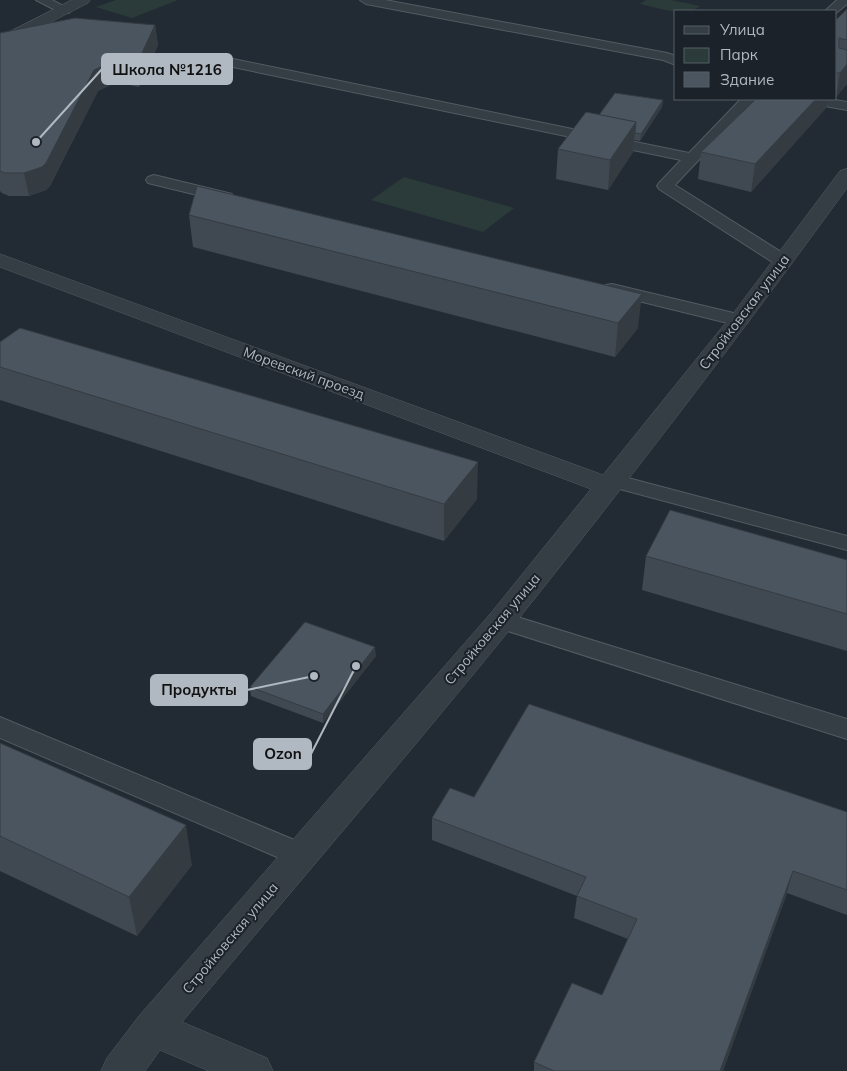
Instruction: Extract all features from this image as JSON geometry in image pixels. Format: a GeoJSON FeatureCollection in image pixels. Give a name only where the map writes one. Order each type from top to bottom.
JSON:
{"type":"FeatureCollection","features":[{"type":"Feature","properties":{"kind":"street"},"geometry":{"type":"LineString","coordinates":[[0,42],[83,0]]}},
{"type":"Feature","properties":{"kind":"street","name":"Стройковская улица"},"geometry":{"type":"LineString","coordinates":[[121,1071],[153,1028],[501,620],[740,320],[847,175]]}},
{"type":"Feature","properties":{"kind":"street","name":"Моревский проезд"},"geometry":{"type":"LineString","coordinates":[[0,260],[611,483]]}},
{"type":"Feature","properties":{"kind":"street"},"geometry":{"type":"LineString","coordinates":[[153,1028],[253,1071]]}},
{"type":"Feature","properties":{"kind":"lane"},"geometry":{"type":"LineString","coordinates":[[42,0],[64,10]]}},
{"type":"Feature","properties":{"kind":"lane"},"geometry":{"type":"LineString","coordinates":[[366,0],[658,55],[674,60]]}},
{"type":"Feature","properties":{"kind":"lane"},"geometry":{"type":"LineString","coordinates":[[832,10],[844,0]]}},
{"type":"Feature","properties":{"kind":"lane"},"geometry":{"type":"LineString","coordinates":[[209,58],[692,158]]}},
{"type":"Feature","properties":{"kind":"lane"},"geometry":{"type":"LineString","coordinates":[[748,100],[665,186],[782,261]]}},
{"type":"Feature","properties":{"kind":"lane"},"geometry":{"type":"LineString","coordinates":[[814,100],[847,106]]}},
{"type":"Feature","properties":{"kind":"lane"},"geometry":{"type":"LineString","coordinates":[[154,180],[239,200]]}},
{"type":"Feature","properties":{"kind":"lane"},"geometry":{"type":"LineString","coordinates":[[598,286],[740,320]]}},
{"type":"Feature","properties":{"kind":"lane"},"geometry":{"type":"LineString","coordinates":[[611,483],[847,543]]}},
{"type":"Feature","properties":{"kind":"lane"},"geometry":{"type":"LineString","coordinates":[[501,620],[847,728]]}},
{"type":"Feature","properties":{"kind":"lane"},"geometry":{"type":"LineString","coordinates":[[0,727],[301,855]]}},
{"type":"Feature","properties":{"kind":"green space"},"geometry":{"type":"Polygon","coordinates":[[[116,0],[178,0],[132,18],[96,7],[116,0]]]}},
{"type":"Feature","properties":{"kind":"green space"},"geometry":{"type":"Polygon","coordinates":[[[646,0],[671,0],[700,6],[694,10],[674,11],[640,4],[646,0]]]}},
{"type":"Feature","properties":{"kind":"green space"},"geometry":{"type":"Polygon","coordinates":[[[404,177],[514,208],[483,232],[371,200],[404,177]]]}},
{"type":"Feature","properties":{"kind":"building"},"geometry":{"type":"Polygon","coordinates":[[[847,9],[847,40],[839,38],[839,48],[847,50],[847,64],[840,73],[837,73],[837,19],[847,9]]]}},
{"type":"Feature","properties":{"kind":"building"},"geometry":{"type":"Polygon","coordinates":[[[75,18],[155,25],[136,66],[114,61],[94,70],[46,163],[42,167],[24,173],[5,173],[0,171],[0,33],[75,18]]]}},
{"type":"Feature","properties":{"kind":"building"},"geometry":{"type":"Polygon","coordinates":[[[615,93],[663,100],[641,134],[635,133],[636,122],[599,115],[615,93]]]}},
{"type":"Feature","properties":{"kind":"building"},"geometry":{"type":"Polygon","coordinates":[[[755,100],[815,100],[755,164],[701,152],[755,100]]]}},
{"type":"Feature","properties":{"kind":"building"},"geometry":{"type":"Polygon","coordinates":[[[586,112],[636,122],[610,160],[558,149],[586,112]]]}},
{"type":"Feature","properties":{"kind":"building"},"geometry":{"type":"Polygon","coordinates":[[[197,186],[642,294],[618,323],[189,215],[197,186]]]}},
{"type":"Feature","properties":{"kind":"building"},"geometry":{"type":"Polygon","coordinates":[[[20,328],[478,462],[444,504],[0,367],[0,342],[20,328]]]}},
{"type":"Feature","properties":{"kind":"building"},"geometry":{"type":"Polygon","coordinates":[[[670,510],[847,560],[847,614],[646,556],[670,510]]]}},
{"type":"Feature","properties":{"kind":"building"},"geometry":{"type":"Polygon","coordinates":[[[305,622],[375,647],[323,714],[250,687],[305,622]]]}},
{"type":"Feature","properties":{"kind":"building"},"geometry":{"type":"Polygon","coordinates":[[[529,704],[847,812],[847,890],[793,871],[720,1071],[554,1071],[534,1062],[572,983],[602,995],[637,919],[577,896],[586,877],[432,818],[450,788],[474,797],[529,704]]]}},
{"type":"Feature","properties":{"kind":"building"},"geometry":{"type":"Polygon","coordinates":[[[0,743],[186,825],[129,897],[0,836],[0,743]]]}},
{"type":"Feature","properties":{"kind":"place","name":"Школа №1216"},"geometry":{"type":"Point","coordinates":[36,142]}},
{"type":"Feature","properties":{"kind":"place","name":"Ozon"},"geometry":{"type":"Point","coordinates":[356,666]}},
{"type":"Feature","properties":{"kind":"place","name":"Продукты"},"geometry":{"type":"Point","coordinates":[314,676]}}]}
